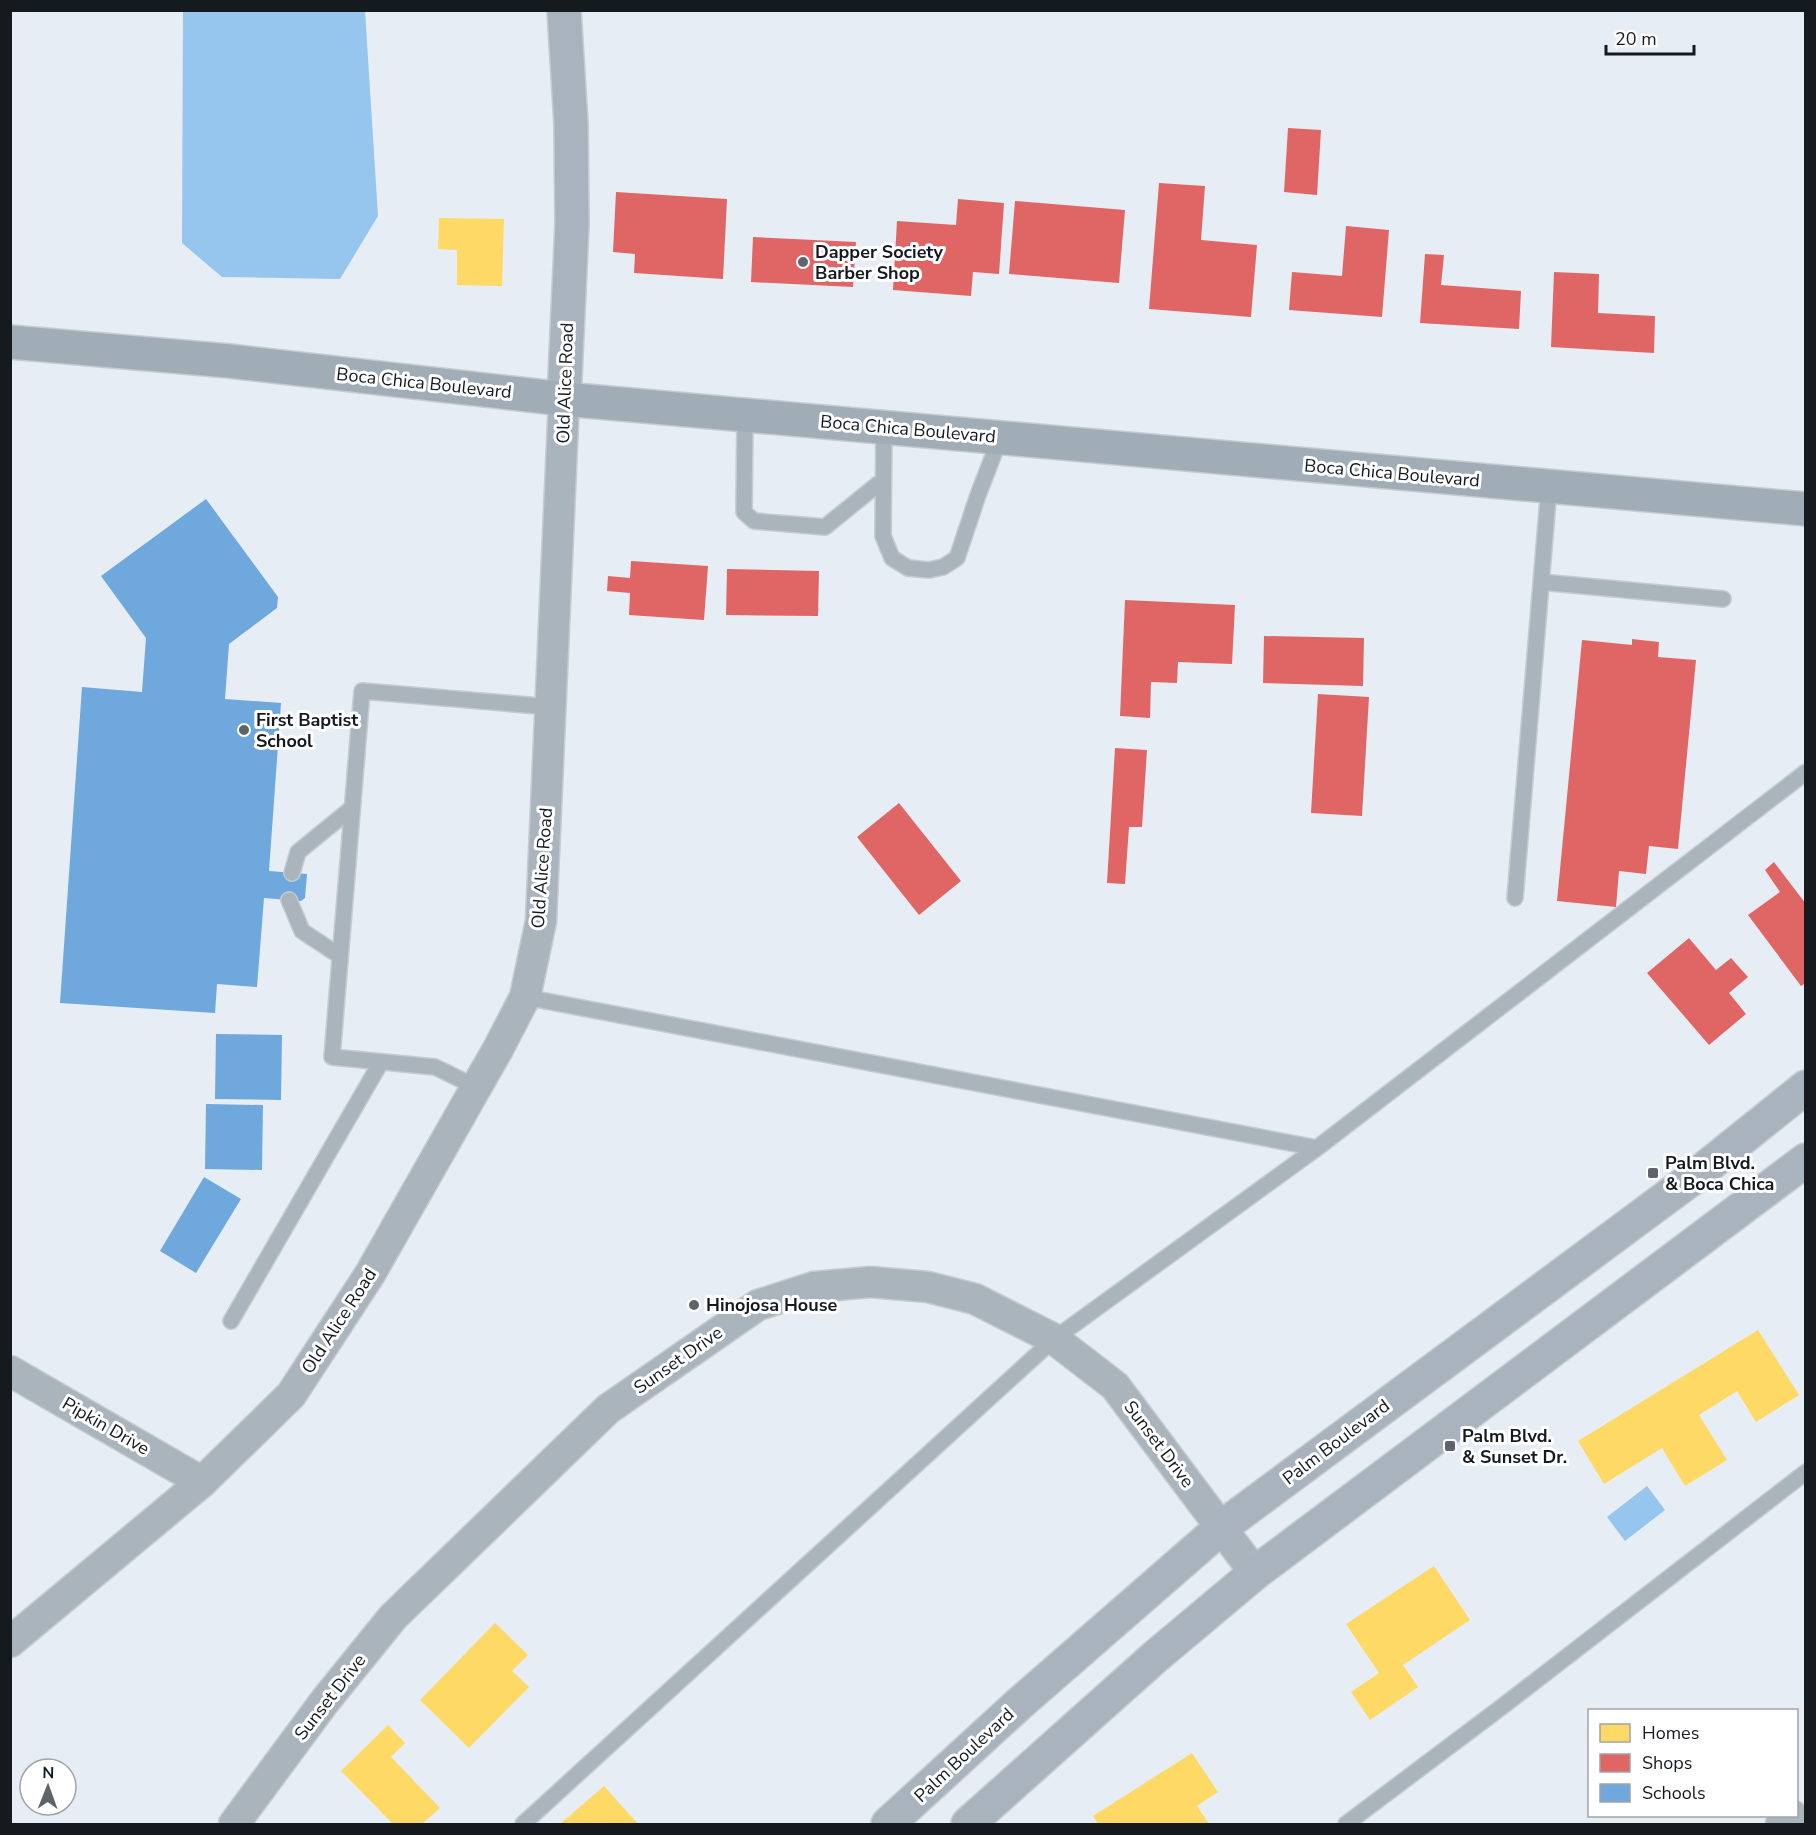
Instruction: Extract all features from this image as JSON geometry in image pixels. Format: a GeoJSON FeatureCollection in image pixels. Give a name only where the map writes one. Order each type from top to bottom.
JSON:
{"type":"FeatureCollection","features":[{"type":"Feature","properties":{"kind":"main road","name":"Old Alice Road"},"geometry":{"type":"LineString","coordinates":[[564,10],[571,124],[572,224],[564,399]]}},
{"type":"Feature","properties":{"kind":"main road","name":"Boca Chica Boulevard"},"geometry":{"type":"LineString","coordinates":[[10,342],[229,361],[564,399],[1806,509]]}},
{"type":"Feature","properties":{"kind":"main road","name":"Palm Boulevard"},"geometry":{"type":"LineString","coordinates":[[888,1824],[1019,1704],[1222,1527],[1694,1177],[1806,1087]]}},
{"type":"Feature","properties":{"kind":"main road"},"geometry":{"type":"LineString","coordinates":[[968,1824],[1155,1657],[1255,1573],[1806,1160]]}},
{"type":"Feature","properties":{"kind":"street","name":"Old Alice Road"},"geometry":{"type":"LineString","coordinates":[[10,1642],[202,1482],[291,1395],[370,1274],[525,997],[542,921],[564,399]]}},
{"type":"Feature","properties":{"kind":"street","name":"Sunset Drive"},"geometry":{"type":"LineString","coordinates":[[234,1824],[325,1701],[393,1617],[608,1409],[758,1305],[814,1287],[871,1282],[928,1287],[975,1299],[1054,1339],[1115,1386],[1255,1573]]}},
{"type":"Feature","properties":{"kind":"street","name":"Pipkin Drive"},"geometry":{"type":"LineString","coordinates":[[10,1371],[202,1482]]}},
{"type":"Feature","properties":{"kind":"lane"},"geometry":{"type":"LineString","coordinates":[[745,415],[744,512],[754,521],[825,527],[883,480]]}},
{"type":"Feature","properties":{"kind":"lane"},"geometry":{"type":"LineString","coordinates":[[884,427],[883,536],[892,558],[908,568],[929,570],[943,567],[957,558],[1000,438]]}},
{"type":"Feature","properties":{"kind":"lane"},"geometry":{"type":"LineString","coordinates":[[1515,898],[1550,487]]}},
{"type":"Feature","properties":{"kind":"lane"},"geometry":{"type":"LineString","coordinates":[[1541,582],[1723,599]]}},
{"type":"Feature","properties":{"kind":"lane"},"geometry":{"type":"LineString","coordinates":[[476,1087],[435,1068],[332,1057],[362,691],[551,707]]}},
{"type":"Feature","properties":{"kind":"lane"},"geometry":{"type":"LineString","coordinates":[[523,1824],[1054,1339],[1317,1148],[1806,772]]}},
{"type":"Feature","properties":{"kind":"lane"},"geometry":{"type":"LineString","coordinates":[[292,873],[298,852],[352,808]]}},
{"type":"Feature","properties":{"kind":"lane"},"geometry":{"type":"LineString","coordinates":[[289,900],[302,931],[340,956]]}},
{"type":"Feature","properties":{"kind":"lane"},"geometry":{"type":"LineString","coordinates":[[525,997],[1317,1148]]}},
{"type":"Feature","properties":{"kind":"lane"},"geometry":{"type":"LineString","coordinates":[[231,1321],[381,1062]]}},
{"type":"Feature","properties":{"kind":"lane"},"geometry":{"type":"LineString","coordinates":[[1346,1824],[1806,1472]]}},
{"type":"Feature","properties":{"kind":"water"},"geometry":{"type":"Polygon","coordinates":[[[183,11],[365,11],[378,216],[340,279],[222,277],[182,243],[183,11]]]}},
{"type":"Feature","properties":{"kind":"water"},"geometry":{"type":"Polygon","coordinates":[[[1647,1486],[1665,1510],[1625,1541],[1607,1517],[1647,1486]]]}},
{"type":"Feature","properties":{"kind":"building: Homes"},"geometry":{"type":"Polygon","coordinates":[[[439,218],[504,219],[502,286],[457,285],[457,250],[438,249],[439,218]]]}},
{"type":"Feature","properties":{"kind":"building: Homes"},"geometry":{"type":"Polygon","coordinates":[[[1758,1330],[1799,1395],[1756,1422],[1737,1391],[1699,1415],[1727,1460],[1685,1486],[1662,1448],[1604,1484],[1578,1441],[1758,1330]]]}},
{"type":"Feature","properties":{"kind":"building: Homes"},"geometry":{"type":"Polygon","coordinates":[[[1434,1566],[1470,1620],[1403,1665],[1418,1687],[1370,1720],[1351,1692],[1379,1673],[1346,1624],[1434,1566]]]}},
{"type":"Feature","properties":{"kind":"building: Homes"},"geometry":{"type":"Polygon","coordinates":[[[495,1623],[528,1655],[512,1671],[529,1687],[469,1748],[420,1700],[495,1623]]]}},
{"type":"Feature","properties":{"kind":"building: Homes"},"geometry":{"type":"Polygon","coordinates":[[[388,1725],[405,1743],[391,1757],[440,1808],[422,1824],[393,1824],[341,1771],[388,1725]]]}},
{"type":"Feature","properties":{"kind":"building: Homes"},"geometry":{"type":"Polygon","coordinates":[[[1192,1753],[1218,1792],[1197,1806],[1209,1824],[1098,1824],[1093,1816],[1192,1753]]]}},
{"type":"Feature","properties":{"kind":"building: Homes"},"geometry":{"type":"Polygon","coordinates":[[[604,1786],[638,1824],[560,1824],[604,1786]]]}},
{"type":"Feature","properties":{"kind":"building: Shops"},"geometry":{"type":"Polygon","coordinates":[[[1288,128],[1321,130],[1317,195],[1284,192],[1288,128]]]}},
{"type":"Feature","properties":{"kind":"building: Shops"},"geometry":{"type":"Polygon","coordinates":[[[1159,183],[1205,186],[1201,240],[1257,245],[1251,317],[1149,309],[1159,183]]]}},
{"type":"Feature","properties":{"kind":"building: Shops"},"geometry":{"type":"Polygon","coordinates":[[[616,192],[727,199],[723,279],[634,273],[635,254],[613,252],[616,192]]]}},
{"type":"Feature","properties":{"kind":"building: Shops"},"geometry":{"type":"Polygon","coordinates":[[[958,199],[1004,203],[999,274],[973,272],[971,296],[893,290],[897,221],[956,225],[958,199]]]}},
{"type":"Feature","properties":{"kind":"building: Shops"},"geometry":{"type":"Polygon","coordinates":[[[1015,201],[1125,210],[1119,283],[1009,274],[1015,201]]]}},
{"type":"Feature","properties":{"kind":"building: Shops"},"geometry":{"type":"Polygon","coordinates":[[[1346,226],[1389,230],[1382,317],[1289,310],[1292,272],[1342,276],[1346,226]]]}},
{"type":"Feature","properties":{"kind":"building: Shops","name":"Dapper Society Barber Shop"},"geometry":{"type":"Polygon","coordinates":[[[753,237],[856,242],[853,287],[751,282],[753,237]]]}},
{"type":"Feature","properties":{"kind":"building: Shops"},"geometry":{"type":"Polygon","coordinates":[[[1425,254],[1444,255],[1441,285],[1521,291],[1519,329],[1420,323],[1425,254]]]}},
{"type":"Feature","properties":{"kind":"building: Shops"},"geometry":{"type":"Polygon","coordinates":[[[1554,272],[1599,274],[1598,313],[1655,316],[1654,353],[1551,347],[1554,272]]]}},
{"type":"Feature","properties":{"kind":"building: Shops"},"geometry":{"type":"Polygon","coordinates":[[[631,561],[708,566],[704,620],[629,615],[630,593],[607,591],[608,576],[630,578],[631,561]]]}},
{"type":"Feature","properties":{"kind":"building: Shops"},"geometry":{"type":"Polygon","coordinates":[[[727,569],[819,571],[818,616],[726,615],[727,569]]]}},
{"type":"Feature","properties":{"kind":"building: Shops"},"geometry":{"type":"Polygon","coordinates":[[[1125,600],[1235,605],[1232,664],[1178,662],[1177,683],[1151,682],[1150,718],[1120,716],[1125,600]]]}},
{"type":"Feature","properties":{"kind":"building: Shops"},"geometry":{"type":"Polygon","coordinates":[[[1264,636],[1364,638],[1363,686],[1263,683],[1264,636]]]}},
{"type":"Feature","properties":{"kind":"building: Shops"},"geometry":{"type":"Polygon","coordinates":[[[1632,639],[1659,642],[1658,657],[1696,660],[1678,849],[1649,846],[1646,874],[1619,871],[1616,907],[1557,901],[1582,640],[1632,645],[1632,639]]]}},
{"type":"Feature","properties":{"kind":"building: Shops"},"geometry":{"type":"Polygon","coordinates":[[[1318,694],[1369,697],[1362,816],[1311,813],[1318,694]]]}},
{"type":"Feature","properties":{"kind":"building: Shops"},"geometry":{"type":"Polygon","coordinates":[[[1115,748],[1147,750],[1142,827],[1129,827],[1125,884],[1107,883],[1115,748]]]}},
{"type":"Feature","properties":{"kind":"building: Shops"},"geometry":{"type":"Polygon","coordinates":[[[899,803],[961,881],[919,915],[857,837],[899,803]]]}},
{"type":"Feature","properties":{"kind":"building: Shops"},"geometry":{"type":"Polygon","coordinates":[[[1774,862],[1806,904],[1806,983],[1801,986],[1748,915],[1780,892],[1765,870],[1774,862]]]}},
{"type":"Feature","properties":{"kind":"building: Shops"},"geometry":{"type":"Polygon","coordinates":[[[1689,938],[1716,970],[1731,958],[1748,977],[1729,993],[1746,1014],[1709,1045],[1647,973],[1689,938]]]}},
{"type":"Feature","properties":{"kind":"building: Schools"},"geometry":{"type":"Polygon","coordinates":[[[206,499],[278,597],[277,608],[229,644],[225,699],[281,703],[269,871],[307,874],[305,898],[301,901],[264,898],[257,987],[217,984],[215,1013],[60,1003],[82,687],[142,692],[146,638],[101,576],[206,499]]]}},
{"type":"Feature","properties":{"kind":"building: Schools"},"geometry":{"type":"Polygon","coordinates":[[[216,1034],[282,1035],[281,1100],[215,1099],[216,1034]]]}},
{"type":"Feature","properties":{"kind":"building: Schools"},"geometry":{"type":"Polygon","coordinates":[[[206,1104],[263,1105],[262,1170],[205,1169],[206,1104]]]}},
{"type":"Feature","properties":{"kind":"building: Schools"},"geometry":{"type":"Polygon","coordinates":[[[204,1177],[241,1199],[196,1273],[160,1251],[204,1177]]]}},
{"type":"Feature","properties":{"kind":"place","name":"Dapper Society Barber Shop"},"geometry":{"type":"Point","coordinates":[803,262]}},
{"type":"Feature","properties":{"kind":"place","name":"First Baptist School"},"geometry":{"type":"Point","coordinates":[244,730]}},
{"type":"Feature","properties":{"kind":"place","name":"Palm Blvd. & Boca Chica"},"geometry":{"type":"Point","coordinates":[1653,1173]}},
{"type":"Feature","properties":{"kind":"place","name":"Hinojosa House"},"geometry":{"type":"Point","coordinates":[694,1305]}},
{"type":"Feature","properties":{"kind":"place","name":"Palm Blvd. & Sunset Dr."},"geometry":{"type":"Point","coordinates":[1450,1446]}}]}
